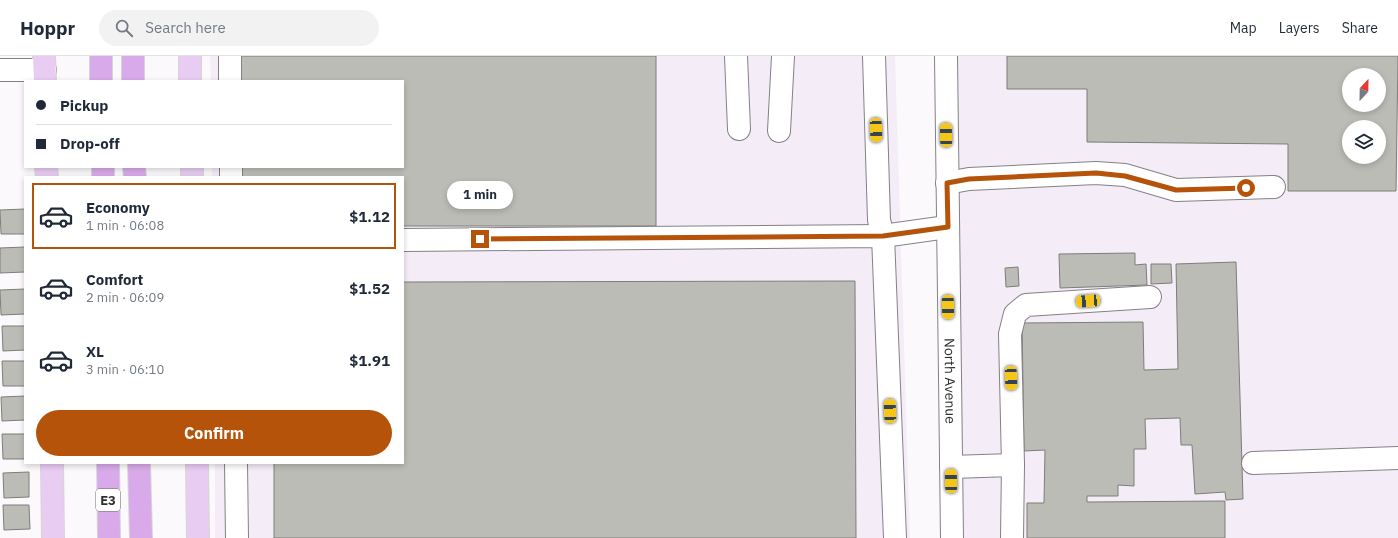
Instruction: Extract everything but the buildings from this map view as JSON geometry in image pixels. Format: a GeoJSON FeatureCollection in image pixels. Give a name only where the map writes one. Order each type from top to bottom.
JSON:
{"type":"FeatureCollection","features":[{"type":"Feature","properties":{"kind":"highway"},"geometry":{"type":"LineString","coordinates":[[101,56],[101,80]]}},
{"type":"Feature","properties":{"kind":"highway"},"geometry":{"type":"LineString","coordinates":[[133,56],[133,80]]}},
{"type":"Feature","properties":{"kind":"highway","name":"E3"},"geometry":{"type":"LineString","coordinates":[[108,464],[109,538]]}},
{"type":"Feature","properties":{"kind":"highway","name":"E3"},"geometry":{"type":"LineString","coordinates":[[139,464],[140,538]]}},
{"type":"Feature","properties":{"kind":"main road"},"geometry":{"type":"LineString","coordinates":[[190,56],[190,80]]}},
{"type":"Feature","properties":{"kind":"main road"},"geometry":{"type":"LineString","coordinates":[[52,464],[54,538]]}},
{"type":"Feature","properties":{"kind":"main road"},"geometry":{"type":"LineString","coordinates":[[197,464],[198,538]]}},
{"type":"Feature","properties":{"kind":"street"},"geometry":{"type":"LineString","coordinates":[[230,56],[230,80]]}},
{"type":"Feature","properties":{"kind":"street"},"geometry":{"type":"LineString","coordinates":[[736,56],[739,129]]}},
{"type":"Feature","properties":{"kind":"street"},"geometry":{"type":"LineString","coordinates":[[779,131],[783,56]]}},
{"type":"Feature","properties":{"kind":"street"},"geometry":{"type":"LineString","coordinates":[[874,56],[879,220],[883,236],[895,538]]}},
{"type":"Feature","properties":{"kind":"street","name":"North Avenue"},"geometry":{"type":"LineString","coordinates":[[946,56],[952,538]]}},
{"type":"Feature","properties":{"kind":"street"},"geometry":{"type":"LineString","coordinates":[[0,70],[44,69]]}},
{"type":"Feature","properties":{"kind":"street"},"geometry":{"type":"LineString","coordinates":[[947,183],[969,179],[1096,173],[1125,176],[1176,190],[1274,187]]}},
{"type":"Feature","properties":{"kind":"street"},"geometry":{"type":"LineString","coordinates":[[404,240],[883,236],[948,227]]}},
{"type":"Feature","properties":{"kind":"street"},"geometry":{"type":"LineString","coordinates":[[1012,538],[1013,465],[1010,334],[1015,314],[1026,305],[1150,297]]}},
{"type":"Feature","properties":{"kind":"street"},"geometry":{"type":"LineString","coordinates":[[1253,464],[1398,458]]}},
{"type":"Feature","properties":{"kind":"street"},"geometry":{"type":"LineString","coordinates":[[236,464],[237,538]]}},
{"type":"Feature","properties":{"kind":"street"},"geometry":{"type":"LineString","coordinates":[[951,467],[1013,465]]}},
{"type":"Feature","properties":{"kind":"shaded area"},"geometry":{"type":"Polygon","coordinates":[[[210,56],[895,56],[910,538],[215,538],[215,464],[404,464],[404,176],[212,176],[212,168],[404,168],[404,80],[211,80],[210,56]]]}},
{"type":"Feature","properties":{"kind":"shaded area"},"geometry":{"type":"Polygon","coordinates":[[[954,56],[1398,56],[1398,538],[959,538],[954,56]]]}},
{"type":"Feature","properties":{"kind":"route"},"geometry":{"type":"LineString","coordinates":[[480,239],[883,236],[948,227],[947,183],[969,179],[1096,173],[1125,176],[1176,190],[1246,188]]}}]}
